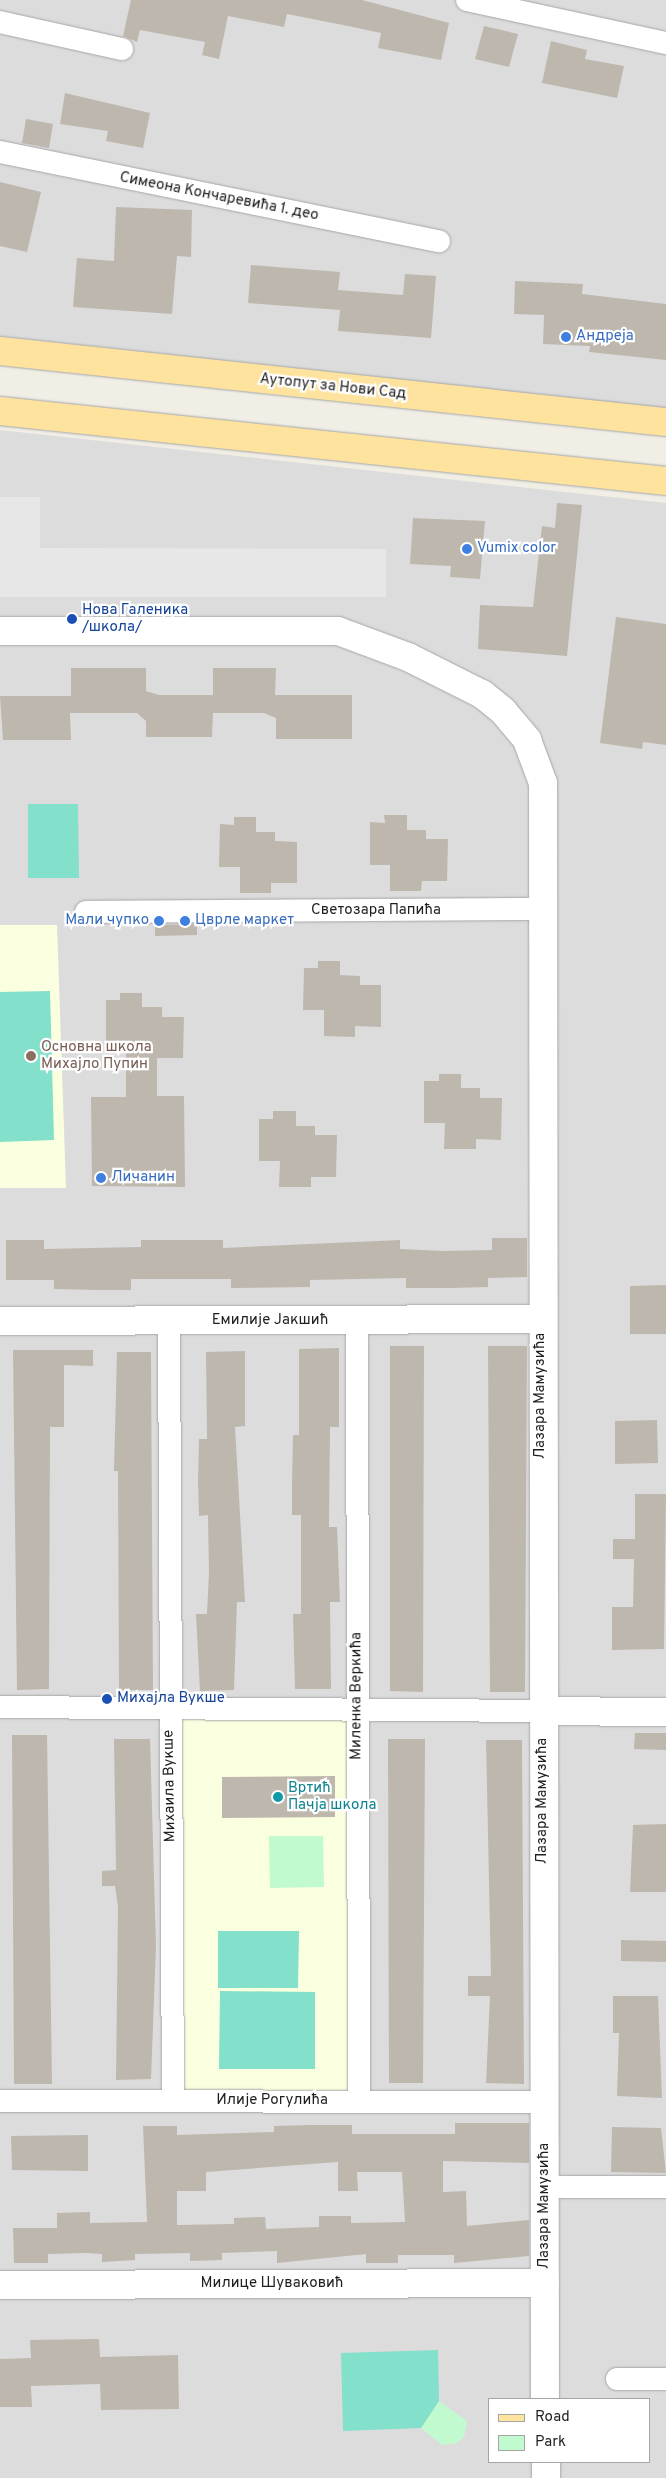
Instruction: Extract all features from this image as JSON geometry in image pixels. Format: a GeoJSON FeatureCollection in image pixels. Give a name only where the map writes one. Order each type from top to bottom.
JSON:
{"type":"FeatureCollection","features":[{"type":"Feature","properties":{"kind":"main road","name":"Аутопут за Нови Сад"},"geometry":{"type":"LineString","coordinates":[[0,351],[666,422]]}},
{"type":"Feature","properties":{"kind":"main road"},"geometry":{"type":"LineString","coordinates":[[0,411],[666,481]]}},
{"type":"Feature","properties":{"kind":"street"},"geometry":{"type":"LineString","coordinates":[[467,0],[666,43]]}},
{"type":"Feature","properties":{"kind":"street"},"geometry":{"type":"LineString","coordinates":[[0,22],[122,49]]}},
{"type":"Feature","properties":{"kind":"street","name":"Симеона Кончаревића 1. део"},"geometry":{"type":"LineString","coordinates":[[0,152],[438,241]]}},
{"type":"Feature","properties":{"kind":"street"},"geometry":{"type":"LineString","coordinates":[[0,631],[338,631],[456,679],[503,711],[526,740],[536,763],[546,802],[541,1319]]}},
{"type":"Feature","properties":{"kind":"street","name":"Светозара Папића"},"geometry":{"type":"LineString","coordinates":[[86,912],[546,909]]}},
{"type":"Feature","properties":{"kind":"street","name":"Емилије Јакшић"},"geometry":{"type":"LineString","coordinates":[[0,1321],[541,1319]]}},
{"type":"Feature","properties":{"kind":"street","name":"Лазара Мамузића"},"geometry":{"type":"LineString","coordinates":[[541,1319],[545,2398]]}},
{"type":"Feature","properties":{"kind":"street","name":"Михаила Вукше"},"geometry":{"type":"LineString","coordinates":[[169,1321],[169,1709],[173,2100]]}},
{"type":"Feature","properties":{"kind":"street","name":"Миленка Веркића"},"geometry":{"type":"LineString","coordinates":[[356,1321],[359,2101]]}},
{"type":"Feature","properties":{"kind":"street"},"geometry":{"type":"LineString","coordinates":[[0,1707],[666,1712]]}},
{"type":"Feature","properties":{"kind":"street","name":"Илије Рогулића"},"geometry":{"type":"LineString","coordinates":[[0,2101],[545,2102]]}},
{"type":"Feature","properties":{"kind":"street"},"geometry":{"type":"LineString","coordinates":[[545,2187],[666,2187]]}},
{"type":"Feature","properties":{"kind":"street","name":"Милице Шуваковић"},"geometry":{"type":"LineString","coordinates":[[0,2285],[544,2283]]}},
{"type":"Feature","properties":{"kind":"street"},"geometry":{"type":"LineString","coordinates":[[616,2379],[666,2379]]}},
{"type":"Feature","properties":{"kind":"street"},"geometry":{"type":"LineString","coordinates":[[546,2463],[546,2478]]}},
{"type":"Feature","properties":{"kind":"shaded area"},"geometry":{"type":"Polygon","coordinates":[[[0,0],[666,0],[666,409],[0,336],[0,0]]]}},
{"type":"Feature","properties":{"kind":"shaded area"},"geometry":{"type":"Polygon","coordinates":[[[0,430],[666,503],[666,2478],[0,2478],[0,430]]]}},
{"type":"Feature","properties":{"kind":"shaded area"},"geometry":{"type":"Polygon","coordinates":[[[0,497],[40,497],[40,548],[386,549],[386,597],[0,597],[0,497]]]}},
{"type":"Feature","properties":{"kind":"shaded area","name":"Основна школа Михајло Пупин"},"geometry":{"type":"Polygon","coordinates":[[[0,925],[57,925],[66,1188],[0,1188],[0,925]]]}},
{"type":"Feature","properties":{"kind":"shaded area"},"geometry":{"type":"Polygon","coordinates":[[[169,1709],[357,1709],[359,2101],[173,2100],[169,1709]]]}},
{"type":"Feature","properties":{"kind":"green space"},"geometry":{"type":"Polygon","coordinates":[[[28,804],[78,804],[79,878],[28,878],[28,804]]]}},
{"type":"Feature","properties":{"kind":"green space"},"geometry":{"type":"Polygon","coordinates":[[[50,991],[54,1140],[0,1142],[0,992],[50,991]]]}},
{"type":"Feature","properties":{"kind":"green space"},"geometry":{"type":"Polygon","coordinates":[[[269,1836],[323,1836],[324,1887],[270,1888],[269,1836]]]}},
{"type":"Feature","properties":{"kind":"green space"},"geometry":{"type":"Polygon","coordinates":[[[218,1931],[299,1931],[298,1988],[218,1988],[218,1931]]]}},
{"type":"Feature","properties":{"kind":"green space"},"geometry":{"type":"Polygon","coordinates":[[[220,1991],[315,1992],[315,2069],[219,2069],[220,1991]]]}},
{"type":"Feature","properties":{"kind":"green space"},"geometry":{"type":"Polygon","coordinates":[[[438,2350],[439,2401],[421,2428],[343,2431],[341,2353],[438,2350]]]}},
{"type":"Feature","properties":{"kind":"green space"},"geometry":{"type":"Polygon","coordinates":[[[439,2401],[467,2421],[464,2437],[457,2443],[442,2445],[421,2428],[439,2401]]]}},
{"type":"Feature","properties":{"kind":"building"},"geometry":{"type":"Polygon","coordinates":[[[131,0],[362,0],[449,23],[441,60],[378,48],[381,33],[348,26],[287,14],[284,27],[228,16],[219,59],[202,55],[205,42],[140,30],[137,42],[123,36],[131,0]]]}},
{"type":"Feature","properties":{"kind":"building"},"geometry":{"type":"Polygon","coordinates":[[[484,26],[518,34],[509,67],[475,59],[484,26]]]}},
{"type":"Feature","properties":{"kind":"building"},"geometry":{"type":"Polygon","coordinates":[[[551,41],[587,50],[585,59],[624,66],[617,98],[542,83],[551,41]]]}},
{"type":"Feature","properties":{"kind":"building"},"geometry":{"type":"Polygon","coordinates":[[[65,93],[150,113],[143,148],[106,141],[108,131],[60,124],[65,93]]]}},
{"type":"Feature","properties":{"kind":"building"},"geometry":{"type":"Polygon","coordinates":[[[26,119],[53,124],[49,148],[22,143],[26,119]]]}},
{"type":"Feature","properties":{"kind":"building"},"geometry":{"type":"Polygon","coordinates":[[[0,182],[41,192],[27,252],[0,246],[0,182]]]}},
{"type":"Feature","properties":{"kind":"building"},"geometry":{"type":"Polygon","coordinates":[[[116,207],[192,210],[191,257],[177,256],[172,314],[73,307],[77,258],[114,261],[116,207]]]}},
{"type":"Feature","properties":{"kind":"building"},"geometry":{"type":"Polygon","coordinates":[[[251,265],[340,272],[338,290],[403,295],[405,274],[436,276],[431,338],[338,331],[340,310],[248,303],[251,265]]]}},
{"type":"Feature","properties":{"kind":"building"},"geometry":{"type":"Polygon","coordinates":[[[515,281],[583,284],[582,294],[666,304],[666,360],[589,352],[590,346],[543,344],[544,315],[514,314],[515,281]]]}},
{"type":"Feature","properties":{"kind":"building"},"geometry":{"type":"Polygon","coordinates":[[[557,503],[582,505],[567,656],[478,649],[480,605],[533,607],[542,526],[555,528],[557,503]]]}},
{"type":"Feature","properties":{"kind":"building"},"geometry":{"type":"Polygon","coordinates":[[[413,518],[485,521],[480,579],[450,577],[451,566],[410,564],[413,518]]]}},
{"type":"Feature","properties":{"kind":"building"},"geometry":{"type":"Polygon","coordinates":[[[616,617],[666,624],[666,745],[643,742],[642,749],[600,743],[616,617]]]}},
{"type":"Feature","properties":{"kind":"building"},"geometry":{"type":"Polygon","coordinates":[[[71,668],[146,668],[146,691],[159,695],[213,695],[213,668],[276,668],[275,695],[352,695],[352,739],[276,739],[276,718],[264,713],[213,713],[212,737],[146,737],[146,721],[137,713],[70,713],[71,740],[3,740],[0,696],[71,696],[71,668]]]}},
{"type":"Feature","properties":{"kind":"building"},"geometry":{"type":"Polygon","coordinates":[[[384,815],[407,815],[407,830],[426,830],[426,839],[448,839],[447,881],[422,881],[421,891],[390,891],[390,865],[370,865],[370,822],[385,823],[384,815]]]}},
{"type":"Feature","properties":{"kind":"building"},"geometry":{"type":"Polygon","coordinates":[[[234,817],[256,817],[256,832],[275,832],[275,841],[297,842],[297,883],[271,883],[271,893],[240,893],[240,867],[219,867],[220,824],[234,825],[234,817]]]}},
{"type":"Feature","properties":{"kind":"building"},"geometry":{"type":"Polygon","coordinates":[[[197,924],[197,935],[155,936],[155,925],[197,924]]]}},
{"type":"Feature","properties":{"kind":"building"},"geometry":{"type":"Polygon","coordinates":[[[318,961],[340,961],[340,975],[360,976],[360,985],[381,985],[381,1027],[355,1026],[355,1037],[324,1036],[324,1010],[303,1010],[304,968],[318,968],[318,961]]]}},
{"type":"Feature","properties":{"kind":"building"},"geometry":{"type":"Polygon","coordinates":[[[120,993],[142,993],[142,1007],[162,1007],[162,1017],[184,1017],[183,1058],[157,1058],[157,1096],[184,1096],[185,1187],[92,1186],[91,1097],[126,1097],[126,1042],[106,1042],[106,1000],[120,1000],[120,993]]]}},
{"type":"Feature","properties":{"kind":"building"},"geometry":{"type":"Polygon","coordinates":[[[439,1074],[461,1074],[461,1088],[480,1088],[480,1098],[502,1098],[501,1140],[476,1139],[476,1149],[444,1149],[445,1123],[424,1123],[424,1081],[439,1081],[439,1074]]]}},
{"type":"Feature","properties":{"kind":"building"},"geometry":{"type":"Polygon","coordinates":[[[273,1111],[296,1111],[296,1126],[315,1126],[315,1135],[337,1135],[336,1177],[311,1177],[311,1187],[279,1187],[280,1161],[259,1161],[259,1119],[273,1119],[273,1111]]]}},
{"type":"Feature","properties":{"kind":"building"},"geometry":{"type":"Polygon","coordinates":[[[492,1238],[527,1238],[527,1277],[488,1278],[488,1287],[450,1288],[406,1288],[406,1278],[310,1280],[310,1287],[231,1288],[231,1279],[131,1279],[131,1290],[54,1289],[54,1280],[6,1280],[6,1240],[44,1240],[44,1249],[141,1247],[141,1240],[223,1240],[223,1248],[400,1240],[400,1249],[443,1251],[492,1250],[492,1238]]]}},
{"type":"Feature","properties":{"kind":"building"},"geometry":{"type":"Polygon","coordinates":[[[666,1285],[666,1334],[630,1334],[630,1286],[666,1285]]]}},
{"type":"Feature","properties":{"kind":"building"},"geometry":{"type":"Polygon","coordinates":[[[390,1346],[424,1346],[423,1692],[390,1691],[390,1346]]]}},
{"type":"Feature","properties":{"kind":"building"},"geometry":{"type":"Polygon","coordinates":[[[488,1346],[527,1346],[525,1692],[490,1692],[488,1346]]]}},
{"type":"Feature","properties":{"kind":"building"},"geometry":{"type":"Polygon","coordinates":[[[339,1348],[339,1427],[330,1427],[329,1527],[337,1527],[340,1602],[330,1602],[331,1689],[295,1689],[293,1614],[301,1614],[301,1515],[292,1515],[292,1483],[293,1435],[299,1435],[299,1349],[339,1348]]]}},
{"type":"Feature","properties":{"kind":"building"},"geometry":{"type":"Polygon","coordinates":[[[13,1350],[93,1350],[93,1366],[64,1365],[64,1427],[50,1427],[49,1689],[17,1690],[13,1350]]]}},
{"type":"Feature","properties":{"kind":"building"},"geometry":{"type":"Polygon","coordinates":[[[245,1351],[245,1426],[235,1427],[245,1602],[237,1602],[234,1690],[200,1691],[196,1614],[207,1614],[209,1572],[208,1515],[199,1516],[198,1482],[199,1439],[207,1439],[206,1352],[245,1351]]]}},
{"type":"Feature","properties":{"kind":"building"},"geometry":{"type":"Polygon","coordinates":[[[117,1352],[151,1352],[153,1690],[119,1690],[118,1471],[114,1471],[117,1352]]]}},
{"type":"Feature","properties":{"kind":"building"},"geometry":{"type":"Polygon","coordinates":[[[657,1420],[658,1463],[615,1464],[615,1421],[657,1420]]]}},
{"type":"Feature","properties":{"kind":"building"},"geometry":{"type":"Polygon","coordinates":[[[635,1494],[666,1494],[664,1649],[612,1650],[612,1607],[633,1607],[634,1559],[613,1559],[613,1539],[635,1539],[635,1494]]]}},
{"type":"Feature","properties":{"kind":"building"},"geometry":{"type":"Polygon","coordinates":[[[635,1733],[666,1733],[666,1750],[634,1749],[635,1733]]]}},
{"type":"Feature","properties":{"kind":"building"},"geometry":{"type":"Polygon","coordinates":[[[12,1735],[47,1735],[52,2084],[14,2084],[12,1735]]]}},
{"type":"Feature","properties":{"kind":"building"},"geometry":{"type":"Polygon","coordinates":[[[114,1739],[150,1739],[156,1946],[151,2079],[116,2080],[118,1907],[115,1886],[102,1886],[102,1871],[116,1870],[114,1739]]]}},
{"type":"Feature","properties":{"kind":"building"},"geometry":{"type":"Polygon","coordinates":[[[388,1739],[425,1739],[423,2083],[389,2083],[388,1739]]]}},
{"type":"Feature","properties":{"kind":"building"},"geometry":{"type":"Polygon","coordinates":[[[486,1740],[522,1740],[524,2084],[486,2083],[490,1996],[468,1996],[468,1976],[491,1976],[486,1740]]]}},
{"type":"Feature","properties":{"kind":"building","name":"Вртић Пачја школа"},"geometry":{"type":"Polygon","coordinates":[[[335,1776],[335,1817],[222,1818],[222,1777],[335,1776]]]}},
{"type":"Feature","properties":{"kind":"building"},"geometry":{"type":"Polygon","coordinates":[[[666,1824],[666,1892],[630,1892],[633,1825],[666,1824]]]}},
{"type":"Feature","properties":{"kind":"building"},"geometry":{"type":"Polygon","coordinates":[[[621,1940],[666,1941],[666,1962],[621,1961],[621,1940]]]}},
{"type":"Feature","properties":{"kind":"building"},"geometry":{"type":"Polygon","coordinates":[[[613,1996],[658,1996],[662,2098],[617,2096],[619,2033],[613,2033],[613,1996]]]}},
{"type":"Feature","properties":{"kind":"building"},"geometry":{"type":"Polygon","coordinates":[[[455,2123],[529,2123],[529,2163],[443,2161],[443,2192],[466,2191],[467,2226],[529,2220],[529,2256],[454,2263],[454,2255],[398,2255],[398,2263],[366,2263],[366,2254],[277,2263],[277,2251],[222,2253],[222,2260],[190,2261],[190,2253],[135,2254],[135,2260],[102,2262],[102,2254],[85,2253],[48,2254],[48,2263],[14,2263],[13,2228],[57,2228],[57,2213],[90,2212],[90,2223],[147,2222],[143,2126],[177,2126],[177,2135],[274,2132],[274,2126],[310,2125],[352,2125],[352,2134],[455,2134],[455,2123]],[[338,2162],[206,2172],[206,2191],[177,2191],[177,2225],[234,2224],[234,2218],[265,2217],[266,2229],[319,2227],[319,2216],[351,2216],[351,2223],[405,2222],[402,2172],[357,2172],[358,2191],[338,2191],[338,2162]]]}},
{"type":"Feature","properties":{"kind":"building"},"geometry":{"type":"Polygon","coordinates":[[[612,2127],[661,2128],[666,2173],[611,2172],[612,2127]]]}},
{"type":"Feature","properties":{"kind":"building"},"geometry":{"type":"Polygon","coordinates":[[[88,2135],[88,2171],[12,2170],[11,2136],[88,2135]]]}},
{"type":"Feature","properties":{"kind":"building"},"geometry":{"type":"Polygon","coordinates":[[[99,2339],[100,2357],[178,2355],[179,2409],[101,2410],[100,2384],[31,2386],[32,2407],[0,2407],[0,2359],[31,2358],[30,2340],[99,2339]]]}},
{"type":"Feature","properties":{"kind":"place","name":"Андреја"},"geometry":{"type":"Point","coordinates":[566,337]}},
{"type":"Feature","properties":{"kind":"place","name":"Vumix color"},"geometry":{"type":"Point","coordinates":[467,549]}},
{"type":"Feature","properties":{"kind":"place","name":"Нова Галеника /школа/"},"geometry":{"type":"Point","coordinates":[72,619]}},
{"type":"Feature","properties":{"kind":"place","name":"Мали чупко"},"geometry":{"type":"Point","coordinates":[159,921]}},
{"type":"Feature","properties":{"kind":"place","name":"Цврле маркет"},"geometry":{"type":"Point","coordinates":[185,921]}},
{"type":"Feature","properties":{"kind":"place","name":"Основна школа Михајло Пупин"},"geometry":{"type":"Point","coordinates":[31,1056]}},
{"type":"Feature","properties":{"kind":"place","name":"Личанин"},"geometry":{"type":"Point","coordinates":[101,1178]}},
{"type":"Feature","properties":{"kind":"place","name":"Михајла Вукше"},"geometry":{"type":"Point","coordinates":[107,1699]}},
{"type":"Feature","properties":{"kind":"place","name":"Вртић Пачја школа"},"geometry":{"type":"Point","coordinates":[278,1797]}}]}
